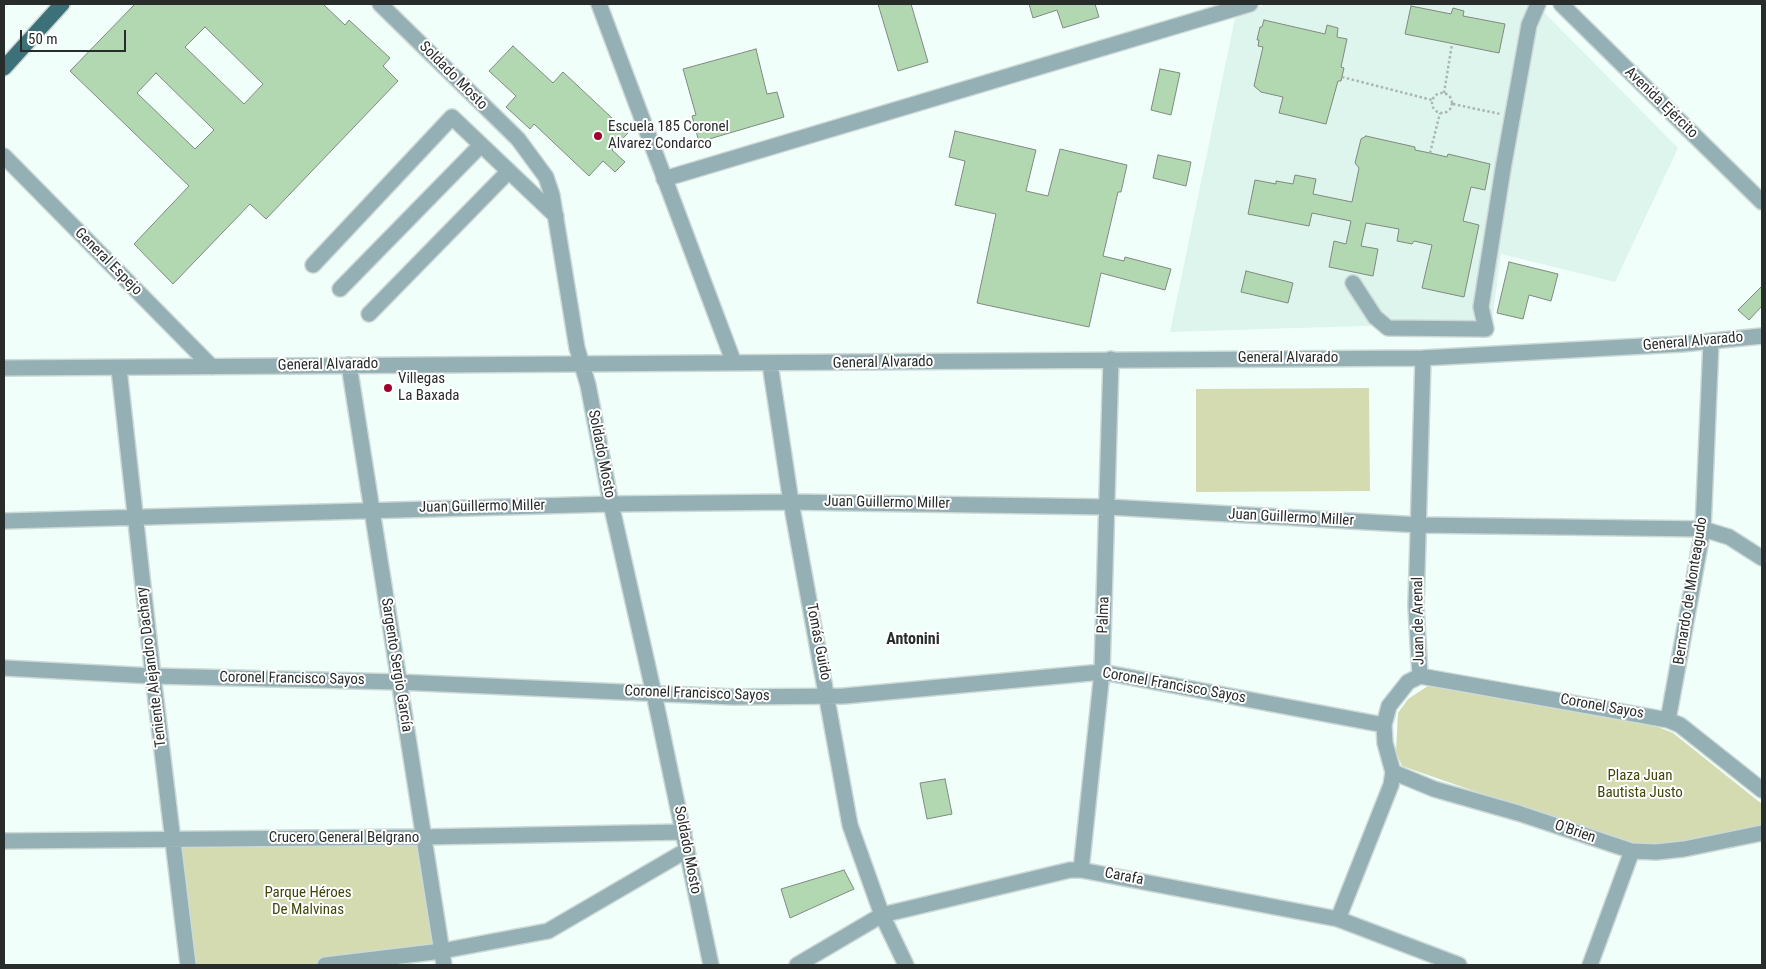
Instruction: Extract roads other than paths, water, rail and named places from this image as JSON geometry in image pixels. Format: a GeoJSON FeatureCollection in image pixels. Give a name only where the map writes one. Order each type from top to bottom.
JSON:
{"type":"FeatureCollection","features":[{"type":"Feature","properties":{"kind":"main road"},"geometry":{"type":"LineString","coordinates":[[4,68],[62,4]]}},
{"type":"Feature","properties":{"kind":"street","name":"Soldado Mosto"},"geometry":{"type":"LineString","coordinates":[[380,4],[518,139],[546,177],[556,216],[577,348],[588,385],[611,504],[684,832],[711,965]]}},
{"type":"Feature","properties":{"kind":"street"},"geometry":{"type":"LineString","coordinates":[[600,4],[734,363]]}},
{"type":"Feature","properties":{"kind":"street"},"geometry":{"type":"LineString","coordinates":[[664,179],[1250,4]]}},
{"type":"Feature","properties":{"kind":"street"},"geometry":{"type":"LineString","coordinates":[[1353,282],[1374,317],[1388,328],[1486,329],[1481,307],[1529,25],[1538,4]]}},
{"type":"Feature","properties":{"kind":"street","name":"Avenida Ejército"},"geometry":{"type":"LineString","coordinates":[[1561,4],[1762,202]]}},
{"type":"Feature","properties":{"kind":"street"},"geometry":{"type":"LineString","coordinates":[[313,265],[452,118],[556,216]]}},
{"type":"Feature","properties":{"kind":"street"},"geometry":{"type":"LineString","coordinates":[[340,289],[481,145]]}},
{"type":"Feature","properties":{"kind":"street","name":"General Espejo"},"geometry":{"type":"LineString","coordinates":[[4,156],[212,367]]}},
{"type":"Feature","properties":{"kind":"street"},"geometry":{"type":"LineString","coordinates":[[369,314],[509,171]]}},
{"type":"Feature","properties":{"kind":"street"},"geometry":{"type":"LineString","coordinates":[[526,187],[546,177]]}},
{"type":"Feature","properties":{"kind":"street","name":"General Alvarado"},"geometry":{"type":"LineString","coordinates":[[4,368],[119,369],[349,365],[770,364],[1111,359],[1423,358],[1711,342],[1762,336]]}},
{"type":"Feature","properties":{"kind":"street","name":"Bernardo de Monteagudo"},"geometry":{"type":"LineString","coordinates":[[1668,720],[1703,529],[1711,342]]}},
{"type":"Feature","properties":{"kind":"street","name":"Juan de Arenal"},"geometry":{"type":"LineString","coordinates":[[1393,772],[1385,743],[1384,725],[1389,706],[1408,682],[1420,676],[1416,606],[1420,525],[1423,358]]}},
{"type":"Feature","properties":{"kind":"street","name":"Palma"},"geometry":{"type":"LineString","coordinates":[[1082,870],[1102,672],[1111,359]]}},
{"type":"Feature","properties":{"kind":"street","name":"Tomás Guido"},"geometry":{"type":"LineString","coordinates":[[770,364],[791,502],[828,696],[850,825],[882,915]]}},
{"type":"Feature","properties":{"kind":"street","name":"Sargento Sergio García"},"geometry":{"type":"LineString","coordinates":[[349,365],[443,958]]}},
{"type":"Feature","properties":{"kind":"street","name":"Teniente Alejandro Dachary"},"geometry":{"type":"LineString","coordinates":[[119,369],[153,676],[188,965]]}},
{"type":"Feature","properties":{"kind":"street","name":"Juan Guillermo Miller"},"geometry":{"type":"LineString","coordinates":[[4,521],[611,504],[791,502],[1108,507],[1420,525],[1703,529],[1728,536],[1762,558]]}},
{"type":"Feature","properties":{"kind":"street","name":"Coronel Francisco Sayos"},"geometry":{"type":"LineString","coordinates":[[4,668],[153,676],[398,682],[733,697],[828,696],[1102,672],[1384,725]]}},
{"type":"Feature","properties":{"kind":"street","name":"Coronel Sayos"},"geometry":{"type":"LineString","coordinates":[[1420,676],[1668,720],[1680,725],[1762,790]]}},
{"type":"Feature","properties":{"kind":"street"},"geometry":{"type":"LineString","coordinates":[[1338,919],[1391,785],[1393,772]]}},
{"type":"Feature","properties":{"kind":"street","name":"O'Brien"},"geometry":{"type":"LineString","coordinates":[[1393,772],[1434,789],[1518,813],[1632,851],[1656,852],[1684,849],[1762,833]]}},
{"type":"Feature","properties":{"kind":"street","name":"Crucero General Belgrano"},"geometry":{"type":"LineString","coordinates":[[4,840],[424,837],[684,832]]}},
{"type":"Feature","properties":{"kind":"street"},"geometry":{"type":"LineString","coordinates":[[325,965],[443,958],[548,932],[687,850]]}},
{"type":"Feature","properties":{"kind":"street"},"geometry":{"type":"LineString","coordinates":[[1590,965],[1632,851]]}},
{"type":"Feature","properties":{"kind":"street","name":"Carafa"},"geometry":{"type":"LineString","coordinates":[[796,965],[882,915],[1070,870],[1082,870],[1338,919],[1459,965]]}},
{"type":"Feature","properties":{"kind":"street"},"geometry":{"type":"LineString","coordinates":[[882,915],[906,965]]}},
{"type":"Feature","properties":{"kind":"place","name":"Escuela 185 Coronel Alvarez Condarco"},"geometry":{"type":"Point","coordinates":[598,136]}},
{"type":"Feature","properties":{"kind":"place","name":"Villegas La Baxada"},"geometry":{"type":"Point","coordinates":[388,388]}},
{"type":"Feature","properties":{"kind":"district","name":"Antonini"},"geometry":{"type":"Point","coordinates":[913,640]}},
{"type":"Feature","properties":{"kind":"park label","name":"Plaza Juan Bautista Justo"},"geometry":{"type":"Point","coordinates":[1640,784]}},
{"type":"Feature","properties":{"kind":"park label","name":"Parque Héroes De Malvinas"},"geometry":{"type":"Point","coordinates":[308,902]}}]}
